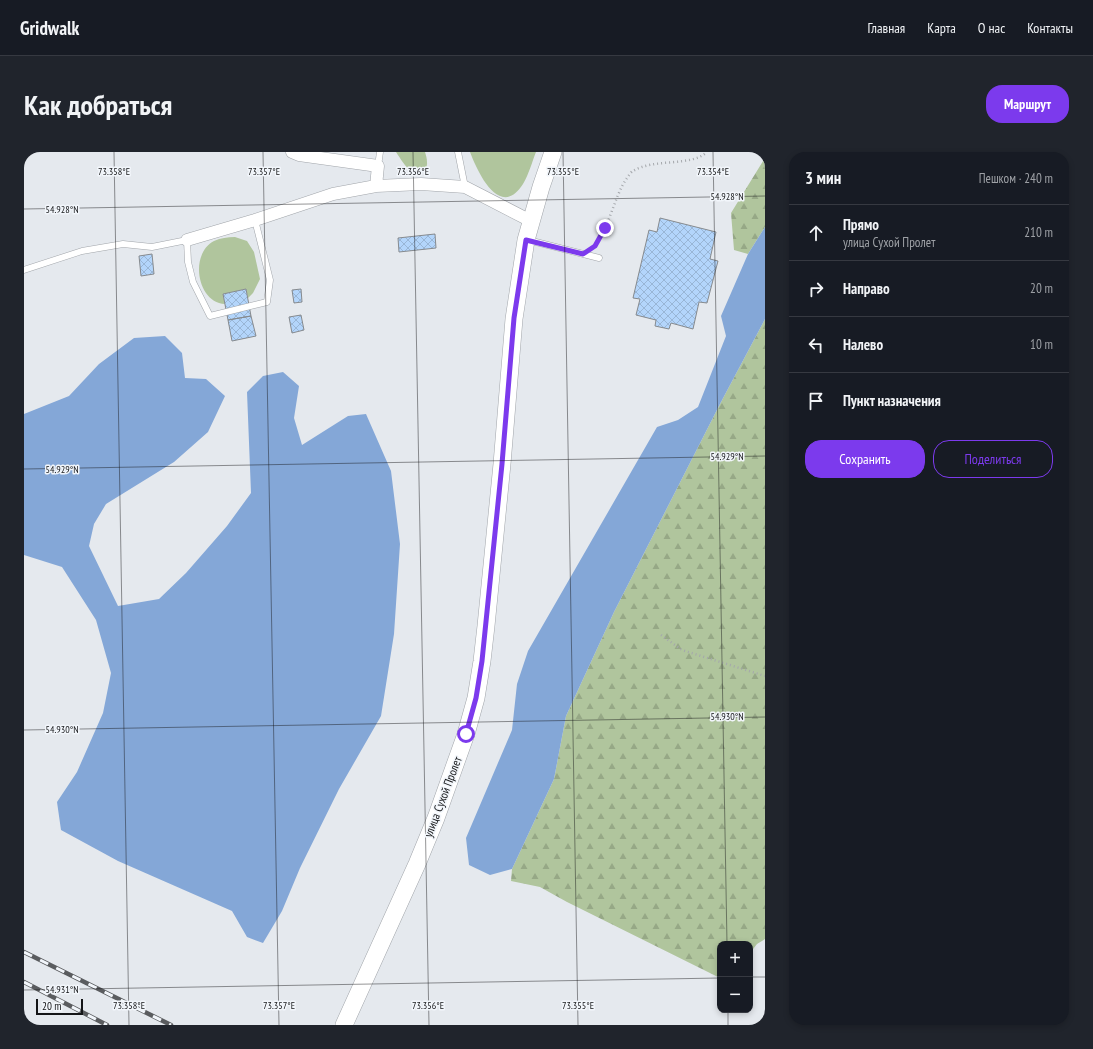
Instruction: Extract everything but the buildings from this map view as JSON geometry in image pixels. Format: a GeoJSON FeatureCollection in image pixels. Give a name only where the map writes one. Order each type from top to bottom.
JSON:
{"type":"FeatureCollection","features":[{"type":"Feature","properties":{"kind":"main road","name":"улица Сухой Пролет"},"geometry":{"type":"LineString","coordinates":[[344,1025],[417,864],[436,818],[466,734],[476,698],[482,661],[494,541],[514,318],[526,240],[541,187],[553,152]]}},
{"type":"Feature","properties":{"kind":"street"},"geometry":{"type":"LineString","coordinates":[[292,152],[299,155],[378,166],[376,186]]}},
{"type":"Feature","properties":{"kind":"street"},"geometry":{"type":"LineString","coordinates":[[187,240],[255,220],[333,194],[376,186],[421,184],[465,188],[531,221]]}},
{"type":"Feature","properties":{"kind":"lane"},"geometry":{"type":"LineString","coordinates":[[378,166],[380,152]]}},
{"type":"Feature","properties":{"kind":"lane"},"geometry":{"type":"LineString","coordinates":[[458,152],[465,188]]}},
{"type":"Feature","properties":{"kind":"lane"},"geometry":{"type":"LineString","coordinates":[[24,270],[82,251],[123,244],[152,247],[187,240],[188,262],[193,282],[210,316],[266,302],[270,280],[255,220]]}},
{"type":"Feature","properties":{"kind":"lane"},"geometry":{"type":"LineString","coordinates":[[526,240],[599,258]]}},
{"type":"Feature","properties":{"kind":"path"},"geometry":{"type":"LineString","coordinates":[[583,254],[595,246],[605,228],[621,187],[632,171],[650,164],[687,161],[708,152]]}},
{"type":"Feature","properties":{"kind":"path"},"geometry":{"type":"LineString","coordinates":[[662,635],[682,650],[765,676]]}},
{"type":"Feature","properties":{"kind":"green space"},"geometry":{"type":"Polygon","coordinates":[[[396,152],[425,152],[427,165],[425,170],[418,174],[412,172],[396,152]]]}},
{"type":"Feature","properties":{"kind":"green space"},"geometry":{"type":"Polygon","coordinates":[[[470,152],[536,152],[523,184],[514,194],[506,197],[498,195],[484,181],[470,152]]]}},
{"type":"Feature","properties":{"kind":"green space"},"geometry":{"type":"Polygon","coordinates":[[[765,158],[765,227],[748,254],[734,250],[731,213],[765,158]]]}},
{"type":"Feature","properties":{"kind":"green space"},"geometry":{"type":"Polygon","coordinates":[[[235,237],[247,241],[254,252],[260,279],[253,293],[248,298],[246,289],[223,294],[225,304],[215,302],[208,296],[203,287],[199,266],[201,256],[206,247],[214,241],[235,237]]]}},
{"type":"Feature","properties":{"kind":"green space"},"geometry":{"type":"Polygon","coordinates":[[[765,319],[765,939],[757,944],[753,949],[753,941],[717,941],[717,977],[567,902],[540,887],[511,881],[512,869],[554,779],[566,716],[614,612],[765,319]]]}},
{"type":"Feature","properties":{"kind":"water"},"geometry":{"type":"Polygon","coordinates":[[[765,227],[765,319],[614,612],[566,716],[554,779],[512,869],[490,875],[469,865],[466,838],[512,730],[517,684],[528,651],[657,427],[678,420],[698,407],[726,336],[721,316],[748,254],[765,227]]]}},
{"type":"Feature","properties":{"kind":"water"},"geometry":{"type":"Polygon","coordinates":[[[165,336],[182,353],[185,378],[206,379],[225,396],[208,432],[174,462],[106,504],[94,524],[89,546],[118,606],[159,599],[186,573],[227,526],[251,493],[247,392],[263,376],[283,372],[299,386],[294,418],[302,445],[348,416],[366,414],[391,471],[400,544],[394,634],[381,716],[339,789],[300,868],[282,911],[263,943],[247,937],[232,911],[118,861],[61,830],[57,802],[77,772],[103,713],[111,673],[96,620],[62,567],[24,555],[24,414],[69,396],[99,364],[134,338],[165,336]]]}},
{"type":"Feature","properties":{"kind":"railway"},"geometry":{"type":"LineString","coordinates":[[24,952],[171,1025]]}},
{"type":"Feature","properties":{"kind":"railway"},"geometry":{"type":"LineString","coordinates":[[24,982],[107,1025]]}},
{"type":"Feature","properties":{"kind":"route"},"geometry":{"type":"LineString","coordinates":[[466,734],[476,698],[482,661],[502,464],[510,353],[526,240],[583,254],[595,246],[605,228]]}}]}
